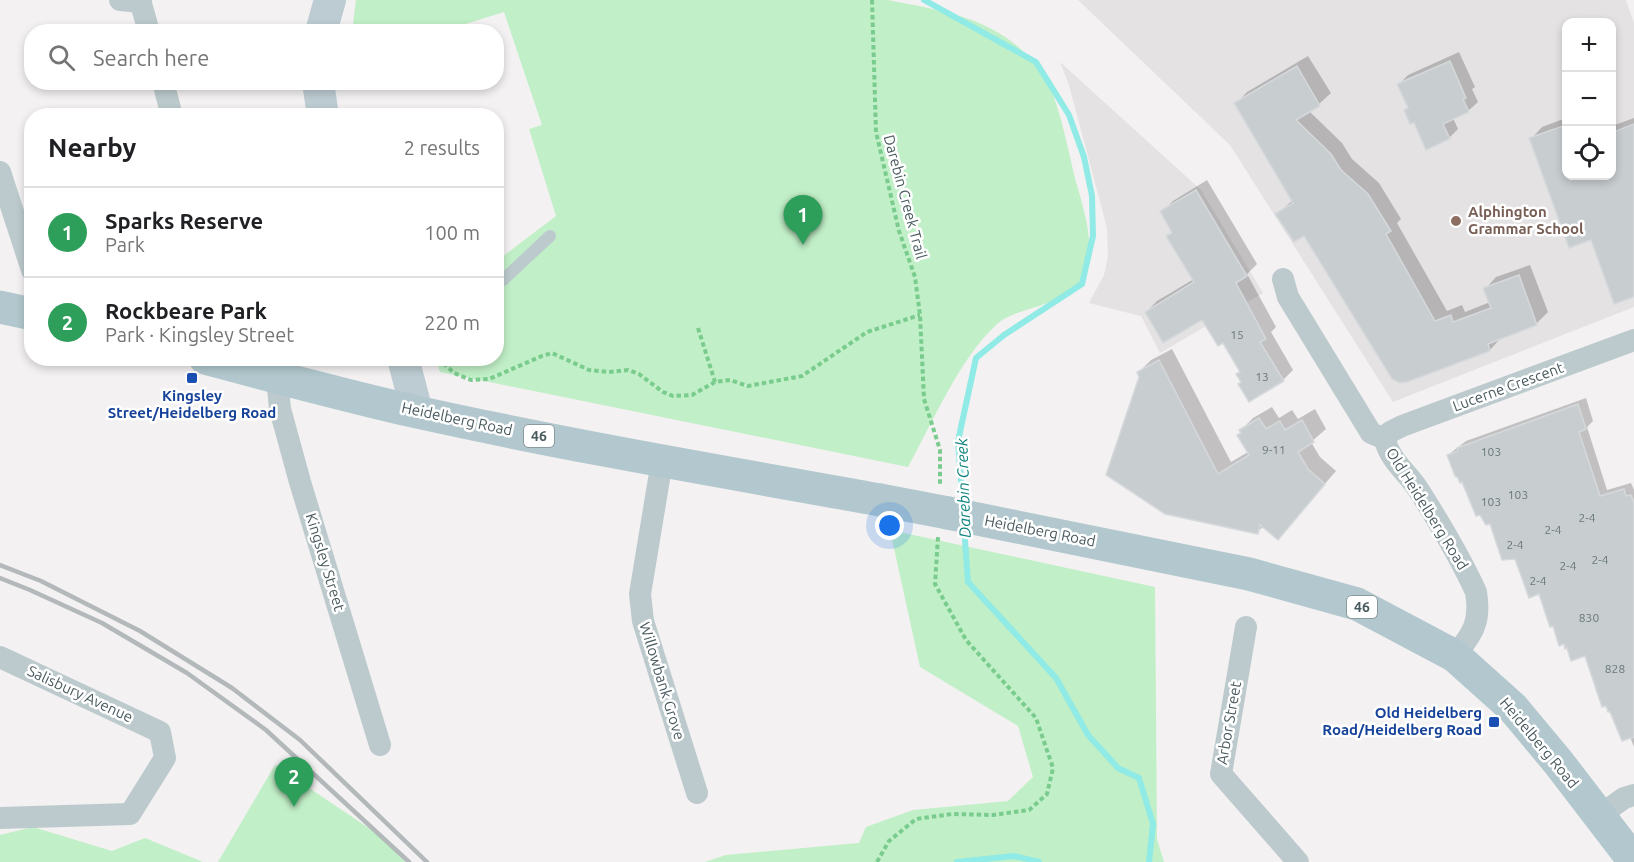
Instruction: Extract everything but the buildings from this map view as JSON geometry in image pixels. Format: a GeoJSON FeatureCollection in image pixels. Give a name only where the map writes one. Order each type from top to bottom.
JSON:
{"type":"FeatureCollection","features":[{"type":"Feature","properties":{"kind":"main road"},"geometry":{"type":"LineString","coordinates":[[0,307],[24,312]]}},
{"type":"Feature","properties":{"kind":"main road","name":"Heidelberg Road"},"geometry":{"type":"LineString","coordinates":[[234,366],[417,412],[662,461],[995,522],[1250,574],[1357,604],[1455,656],[1513,708],[1634,861]]}},
{"type":"Feature","properties":{"kind":"street"},"geometry":{"type":"LineString","coordinates":[[323,24],[330,0]]}},
{"type":"Feature","properties":{"kind":"street"},"geometry":{"type":"LineString","coordinates":[[134,1],[145,24]]}},
{"type":"Feature","properties":{"kind":"street"},"geometry":{"type":"LineString","coordinates":[[165,90],[170,108]]}},
{"type":"Feature","properties":{"kind":"street"},"geometry":{"type":"LineString","coordinates":[[319,90],[322,108]]}},
{"type":"Feature","properties":{"kind":"street"},"geometry":{"type":"LineString","coordinates":[[0,172],[24,246]]}},
{"type":"Feature","properties":{"kind":"street","name":"Old Heidelberg Road"},"geometry":{"type":"LineString","coordinates":[[1283,279],[1288,297],[1371,433],[1385,439],[1392,456],[1417,487],[1476,592],[1479,609],[1471,636],[1455,656]]}},
{"type":"Feature","properties":{"kind":"street","name":"Lucerne Crescent"},"geometry":{"type":"LineString","coordinates":[[1385,439],[1390,432],[1402,426],[1634,340]]}},
{"type":"Feature","properties":{"kind":"street"},"geometry":{"type":"LineString","coordinates":[[405,366],[417,412]]}},
{"type":"Feature","properties":{"kind":"street","name":"Kingsley Street"},"geometry":{"type":"LineString","coordinates":[[277,378],[280,409],[300,482],[380,745]]}},
{"type":"Feature","properties":{"kind":"street","name":"Willowbank Grove"},"geometry":{"type":"LineString","coordinates":[[662,461],[640,594],[643,621],[697,793]]}},
{"type":"Feature","properties":{"kind":"street","name":"Arbor Street"},"geometry":{"type":"LineString","coordinates":[[1246,627],[1221,774],[1298,862]]}},
{"type":"Feature","properties":{"kind":"street","name":"Salisbury Avenue"},"geometry":{"type":"LineString","coordinates":[[0,657],[160,732],[165,758],[130,814],[0,818]]}},
{"type":"Feature","properties":{"kind":"street"},"geometry":{"type":"LineString","coordinates":[[1599,816],[1624,798],[1634,795]]}},
{"type":"Feature","properties":{"kind":"lane"},"geometry":{"type":"LineString","coordinates":[[504,279],[550,236]]}},
{"type":"Feature","properties":{"kind":"path","name":"Darebin Creek Trail"},"geometry":{"type":"LineString","coordinates":[[872,0],[876,132],[899,231],[915,277],[920,315],[924,399]]}},
{"type":"Feature","properties":{"kind":"path"},"geometry":{"type":"LineString","coordinates":[[447,366],[454,373],[471,380],[489,379],[552,353],[589,370],[609,372],[628,370],[639,374],[663,392],[673,396],[692,395],[715,382],[729,380],[748,386],[802,376],[867,332],[920,315]]}},
{"type":"Feature","properties":{"kind":"path"},"geometry":{"type":"LineString","coordinates":[[698,328],[715,382]]}},
{"type":"Feature","properties":{"kind":"path"},"geometry":{"type":"LineString","coordinates":[[877,862],[889,841],[916,819],[952,814],[993,815],[1029,810],[1047,794],[1053,768],[1036,718],[966,640],[950,612]]}},
{"type":"Feature","properties":{"kind":"shaded area","name":"Alphington Grammar School"},"geometry":{"type":"Polygon","coordinates":[[[1078,0],[1626,0],[1634,23],[1634,307],[1393,402],[1230,145],[1078,0]]]}},
{"type":"Feature","properties":{"kind":"shaded area"},"geometry":{"type":"Polygon","coordinates":[[[1060,62],[1201,190],[1263,293],[1160,353],[1141,316],[1089,303],[1104,275],[1108,257],[1107,228],[1069,85],[1060,62]]]}},
{"type":"Feature","properties":{"kind":"green space"},"geometry":{"type":"Polygon","coordinates":[[[356,0],[888,0],[961,16],[995,31],[1010,41],[1038,65],[1047,80],[1062,123],[1086,220],[1089,258],[1086,271],[1081,283],[1066,296],[1006,318],[983,338],[959,373],[908,467],[440,372],[438,366],[504,366],[504,256],[556,216],[529,129],[542,125],[504,12],[465,24],[353,24],[356,0]]]}},
{"type":"Feature","properties":{"kind":"green space"},"geometry":{"type":"Polygon","coordinates":[[[890,530],[1155,587],[1157,839],[1164,862],[705,862],[726,855],[859,843],[866,827],[913,810],[1008,801],[1033,777],[1018,726],[920,667],[890,530]]]}},
{"type":"Feature","properties":{"kind":"green space"},"geometry":{"type":"Polygon","coordinates":[[[275,765],[379,835],[405,862],[218,862],[275,765]]]}},
{"type":"Feature","properties":{"kind":"green space"},"geometry":{"type":"Polygon","coordinates":[[[33,827],[112,851],[145,838],[203,862],[0,862],[0,835],[33,827]]]}},
{"type":"Feature","properties":{"kind":"waterway","name":"Darebin Creek"},"geometry":{"type":"LineString","coordinates":[[924,0],[1036,62],[1069,115],[1084,157],[1092,196],[1093,236],[1082,284],[1004,335],[976,358],[958,441],[963,505]]}},
{"type":"Feature","properties":{"kind":"waterway","name":"Darebin Creek"},"geometry":{"type":"LineString","coordinates":[[964,527],[968,582],[1056,678],[1088,735],[1118,768],[1139,778],[1153,824],[1149,862]]}},
{"type":"Feature","properties":{"kind":"waterway","name":"Darebin Creek"},"geometry":{"type":"LineString","coordinates":[[957,862],[1014,856],[1039,862]]}},
{"type":"Feature","properties":{"kind":"railway"},"geometry":{"type":"LineString","coordinates":[[0,565],[41,581],[140,631],[232,688],[300,740],[427,862]]}},
{"type":"Feature","properties":{"kind":"railway"},"geometry":{"type":"LineString","coordinates":[[0,578],[102,623],[187,673],[266,730],[409,862]]}},
{"type":"Feature","properties":{"kind":"place","name":"Alphington Grammar School"},"geometry":{"type":"Point","coordinates":[1456,221]}},
{"type":"Feature","properties":{"kind":"place","name":"Sparks Reserve"},"geometry":{"type":"Point","coordinates":[803,245]}},
{"type":"Feature","properties":{"kind":"place","name":"Kingsley Street/Heidelberg Road"},"geometry":{"type":"Point","coordinates":[192,378]}},
{"type":"Feature","properties":{"kind":"place","name":"Old Heidelberg Road/Heidelberg Road"},"geometry":{"type":"Point","coordinates":[1494,722]}},
{"type":"Feature","properties":{"kind":"place","name":"Rockbeare Park"},"geometry":{"type":"Point","coordinates":[294,807]}}]}
